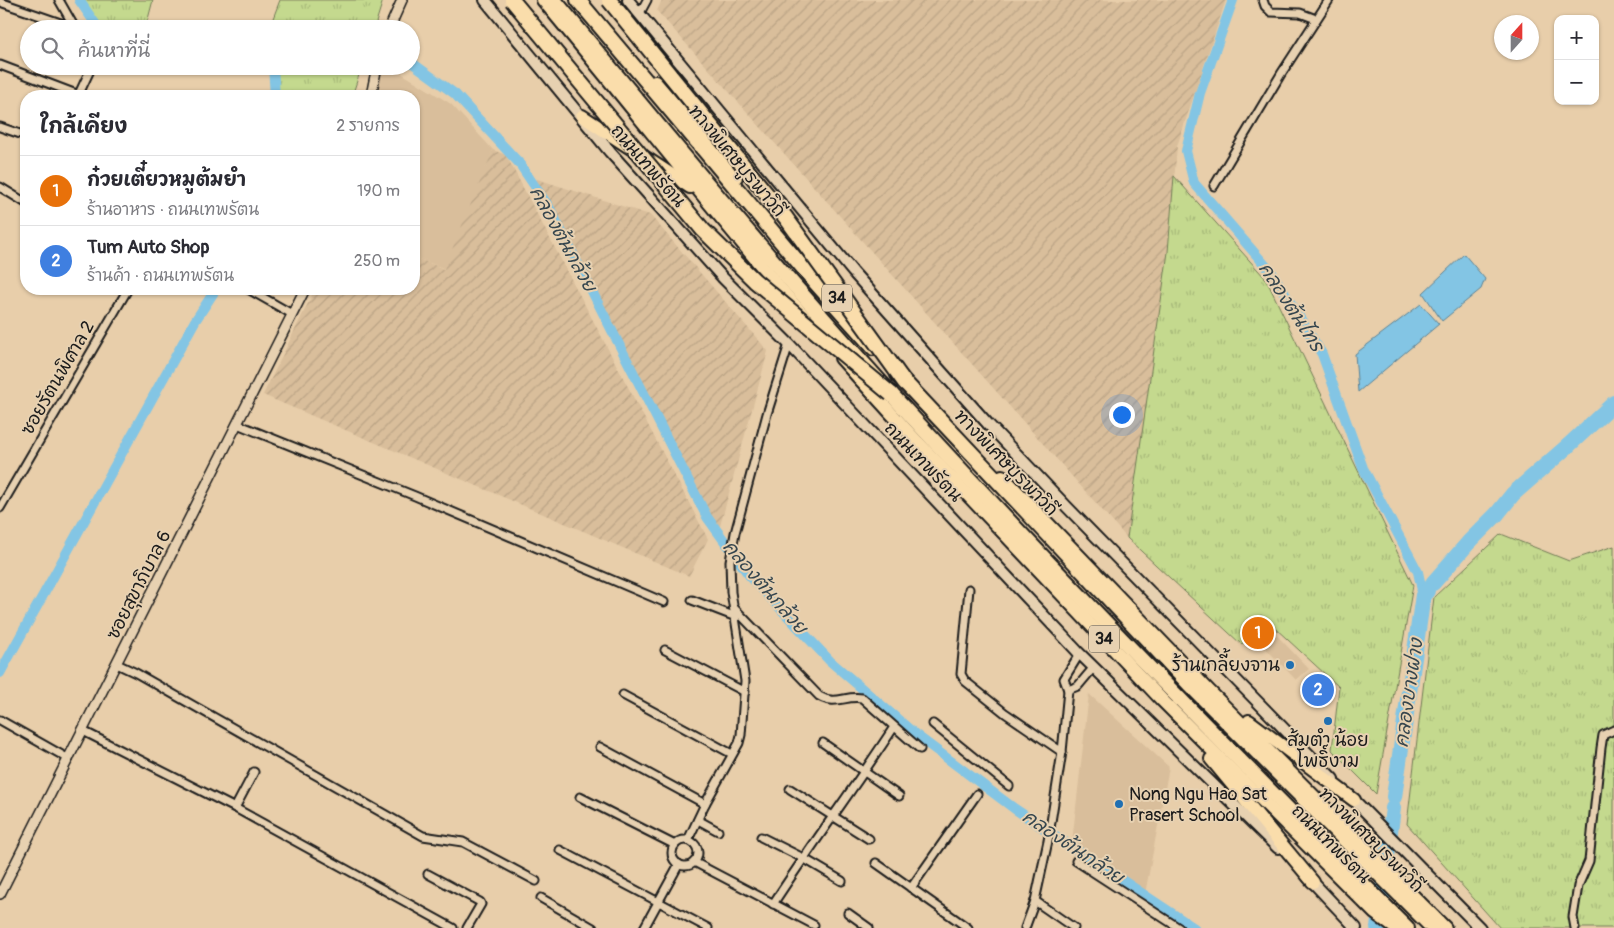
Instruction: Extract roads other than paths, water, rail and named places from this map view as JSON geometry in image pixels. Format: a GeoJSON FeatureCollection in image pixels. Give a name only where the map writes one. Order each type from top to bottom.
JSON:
{"type":"FeatureCollection","features":[{"type":"Feature","properties":{"kind":"highway"},"geometry":{"type":"LineString","coordinates":[[512,0],[703,230],[755,281],[891,394]]}},
{"type":"Feature","properties":{"kind":"highway","name":"ถนนเทพรัตน"},"geometry":{"type":"LineString","coordinates":[[543,0],[775,282],[910,435],[1162,700],[1375,913],[1393,925]]}},
{"type":"Feature","properties":{"kind":"highway","name":"ทางพิเศษบูรพาวิถี"},"geometry":{"type":"LineString","coordinates":[[554,0],[730,211],[891,394],[1026,539],[1164,682],[1290,812],[1407,928]]}},
{"type":"Feature","properties":{"kind":"highway","name":"ทางพิเศษบูรพาวิถี"},"geometry":{"type":"LineString","coordinates":[[578,0],[815,282],[905,383],[1190,684],[1432,928]]}},
{"type":"Feature","properties":{"kind":"highway","name":"ถนนเทพรัตน"},"geometry":{"type":"LineString","coordinates":[[585,0],[704,138],[802,259],[891,358],[1209,691],[1446,928]]}},
{"type":"Feature","properties":{"kind":"highway"},"geometry":{"type":"LineString","coordinates":[[609,0],[786,218],[905,383]]}},
{"type":"Feature","properties":{"kind":"highway"},"geometry":{"type":"LineString","coordinates":[[582,116],[701,194]]}},
{"type":"Feature","properties":{"kind":"highway"},"geometry":{"type":"LineString","coordinates":[[1209,691],[1354,800]]}},
{"type":"Feature","properties":{"kind":"highway"},"geometry":{"type":"LineString","coordinates":[[1162,700],[1313,882]]}},
{"type":"Feature","properties":{"kind":"main road","name":"ถนนเทพรัตน"},"geometry":{"type":"LineString","coordinates":[[485,0],[610,152],[724,278],[789,344],[1080,654],[1313,882],[1356,928]]}},
{"type":"Feature","properties":{"kind":"main road","name":"34"},"geometry":{"type":"LineString","coordinates":[[628,0],[853,272],[988,424],[1480,928]]}},
{"type":"Feature","properties":{"kind":"street"},"geometry":{"type":"LineString","coordinates":[[59,0],[70,20]]}},
{"type":"Feature","properties":{"kind":"street"},"geometry":{"type":"LineString","coordinates":[[393,20],[402,0]]}},
{"type":"Feature","properties":{"kind":"street"},"geometry":{"type":"LineString","coordinates":[[640,13],[647,0]]}},
{"type":"Feature","properties":{"kind":"street"},"geometry":{"type":"LineString","coordinates":[[1262,0],[1265,6],[1272,12],[1300,13],[1316,19]]}},
{"type":"Feature","properties":{"kind":"street"},"geometry":{"type":"LineString","coordinates":[[1214,186],[1281,74],[1329,0]]}},
{"type":"Feature","properties":{"kind":"street"},"geometry":{"type":"LineString","coordinates":[[0,2],[50,20]]}},
{"type":"Feature","properties":{"kind":"street"},"geometry":{"type":"LineString","coordinates":[[0,66],[20,74]]}},
{"type":"Feature","properties":{"kind":"street"},"geometry":{"type":"LineString","coordinates":[[24,75],[63,90]]}},
{"type":"Feature","properties":{"kind":"street"},"geometry":{"type":"LineString","coordinates":[[82,90],[88,75]]}},
{"type":"Feature","properties":{"kind":"street"},"geometry":{"type":"LineString","coordinates":[[372,90],[375,75]]}},
{"type":"Feature","properties":{"kind":"street"},"geometry":{"type":"LineString","coordinates":[[0,127],[20,134]]}},
{"type":"Feature","properties":{"kind":"street"},"geometry":{"type":"LineString","coordinates":[[0,187],[20,199]]}},
{"type":"Feature","properties":{"kind":"street","name":"ซอยรัตนพิศาล 2"},"geometry":{"type":"LineString","coordinates":[[0,508],[124,295]]}},
{"type":"Feature","properties":{"kind":"street"},"geometry":{"type":"LineString","coordinates":[[259,295],[292,314]]}},
{"type":"Feature","properties":{"kind":"street","name":"ซอยสุขาภิบาล 6"},"geometry":{"type":"LineString","coordinates":[[0,894],[302,295]]}},
{"type":"Feature","properties":{"kind":"street"},"geometry":{"type":"LineString","coordinates":[[688,840],[741,735],[745,692],[729,577],[730,561],[767,414],[789,344]]}},
{"type":"Feature","properties":{"kind":"street"},"geometry":{"type":"LineString","coordinates":[[237,424],[415,496],[664,602]]}},
{"type":"Feature","properties":{"kind":"street"},"geometry":{"type":"LineString","coordinates":[[969,589],[961,674],[965,681],[1005,713],[1062,752]]}},
{"type":"Feature","properties":{"kind":"street"},"geometry":{"type":"LineString","coordinates":[[692,600],[736,617]]}},
{"type":"Feature","properties":{"kind":"street"},"geometry":{"type":"LineString","coordinates":[[734,608],[819,696],[836,702],[854,697],[862,698],[920,749]]}},
{"type":"Feature","properties":{"kind":"street"},"geometry":{"type":"LineString","coordinates":[[666,650],[745,692]]}},
{"type":"Feature","properties":{"kind":"street"},"geometry":{"type":"LineString","coordinates":[[1025,928],[1044,869],[1062,752],[1068,690],[1064,680],[1080,654]]}},
{"type":"Feature","properties":{"kind":"street"},"geometry":{"type":"LineString","coordinates":[[117,664],[423,836],[463,842],[536,881]]}},
{"type":"Feature","properties":{"kind":"street"},"geometry":{"type":"LineString","coordinates":[[1068,690],[1078,686],[1094,667]]}},
{"type":"Feature","properties":{"kind":"street"},"geometry":{"type":"LineString","coordinates":[[623,695],[732,754]]}},
{"type":"Feature","properties":{"kind":"street"},"geometry":{"type":"LineString","coordinates":[[0,720],[69,759]]}},
{"type":"Feature","properties":{"kind":"street"},"geometry":{"type":"LineString","coordinates":[[933,724],[1010,786]]}},
{"type":"Feature","properties":{"kind":"street"},"geometry":{"type":"LineString","coordinates":[[773,904],[894,727]]}},
{"type":"Feature","properties":{"kind":"street"},"geometry":{"type":"LineString","coordinates":[[1575,928],[1573,917],[1578,886],[1589,861],[1603,735],[1614,730]]}},
{"type":"Feature","properties":{"kind":"street"},"geometry":{"type":"LineString","coordinates":[[83,731],[235,808],[453,928]]}},
{"type":"Feature","properties":{"kind":"street"},"geometry":{"type":"LineString","coordinates":[[823,743],[899,796]]}},
{"type":"Feature","properties":{"kind":"street"},"geometry":{"type":"LineString","coordinates":[[600,747],[705,804]]}},
{"type":"Feature","properties":{"kind":"street"},"geometry":{"type":"LineString","coordinates":[[235,808],[254,772]]}},
{"type":"Feature","properties":{"kind":"street"},"geometry":{"type":"LineString","coordinates":[[790,789],[869,839]]}},
{"type":"Feature","properties":{"kind":"street"},"geometry":{"type":"LineString","coordinates":[[911,888],[977,794]]}},
{"type":"Feature","properties":{"kind":"street"},"geometry":{"type":"LineString","coordinates":[[580,797],[675,846]]}},
{"type":"Feature","properties":{"kind":"street"},"geometry":{"type":"LineString","coordinates":[[698,820],[718,831]]}},
{"type":"Feature","properties":{"kind":"street"},"geometry":{"type":"LineString","coordinates":[[761,837],[803,858],[842,881]]}},
{"type":"Feature","properties":{"kind":"street"},"geometry":{"type":"LineString","coordinates":[[688,840],[694,843],[698,849],[698,856],[694,862],[684,866],[679,864],[673,856],[675,846],[680,841],[688,840]]}},
{"type":"Feature","properties":{"kind":"street"},"geometry":{"type":"LineString","coordinates":[[560,850],[708,928]]}},
{"type":"Feature","properties":{"kind":"street"},"geometry":{"type":"LineString","coordinates":[[1076,861],[1179,928]]}},
{"type":"Feature","properties":{"kind":"street"},"geometry":{"type":"LineString","coordinates":[[694,862],[814,926]]}},
{"type":"Feature","properties":{"kind":"street"},"geometry":{"type":"LineString","coordinates":[[876,863],[968,928]]}},
{"type":"Feature","properties":{"kind":"street"},"geometry":{"type":"LineString","coordinates":[[644,928],[679,864]]}},
{"type":"Feature","properties":{"kind":"street"},"geometry":{"type":"LineString","coordinates":[[428,874],[480,902],[467,928]]}},
{"type":"Feature","properties":{"kind":"street"},"geometry":{"type":"LineString","coordinates":[[541,898],[593,928]]}},
{"type":"Feature","properties":{"kind":"street"},"geometry":{"type":"LineString","coordinates":[[1035,901],[1074,928]]}},
{"type":"Feature","properties":{"kind":"street"},"geometry":{"type":"LineString","coordinates":[[848,913],[869,928]]}},
{"type":"Feature","properties":{"kind":"water"},"geometry":{"type":"Polygon","coordinates":[[[1464,254],[1485,279],[1481,289],[1442,321],[1423,293],[1464,254]]]}},
{"type":"Feature","properties":{"kind":"water"},"geometry":{"type":"Polygon","coordinates":[[[1421,304],[1439,324],[1358,392],[1355,354],[1421,304]]]}},
{"type":"Feature","properties":{"kind":"waterway","name":"คลองต้นกล้วย"},"geometry":{"type":"LineString","coordinates":[[79,0],[93,20]]}},
{"type":"Feature","properties":{"kind":"waterway","name":"คลองต้นไทร"},"geometry":{"type":"LineString","coordinates":[[1233,0],[1200,93],[1186,151],[1194,183],[1272,273],[1322,354],[1363,468],[1418,572],[1423,595]]}},
{"type":"Feature","properties":{"kind":"waterway","name":"คลองต้นกล้วย"},"geometry":{"type":"LineString","coordinates":[[420,69],[455,94],[519,163],[549,207],[707,517],[749,575],[830,661],[916,735],[1015,809],[1194,928]]}},
{"type":"Feature","properties":{"kind":"waterway"},"geometry":{"type":"LineString","coordinates":[[274,75],[275,90]]}},
{"type":"Feature","properties":{"kind":"waterway"},"geometry":{"type":"LineString","coordinates":[[0,673],[195,321],[212,295]]}},
{"type":"Feature","properties":{"kind":"waterway"},"geometry":{"type":"LineString","coordinates":[[1433,583],[1513,494],[1614,403]]}},
{"type":"Feature","properties":{"kind":"waterway","name":"คลองบางฝาง"},"geometry":{"type":"LineString","coordinates":[[1394,797],[1423,595],[1427,591]]}},
{"type":"Feature","properties":{"kind":"waterway","name":"คลองบางฝาง"},"geometry":{"type":"LineString","coordinates":[[1378,928],[1393,808]]}},
{"type":"Feature","properties":{"kind":"place","name":"ก๋วยเตี๋ยวหมูต้มยำ"},"geometry":{"type":"Point","coordinates":[1258,633]}},
{"type":"Feature","properties":{"kind":"place","name":"ร้านเกลี้ยงจาน"},"geometry":{"type":"Point","coordinates":[1290,665]}},
{"type":"Feature","properties":{"kind":"place","name":"Tum Auto Shop"},"geometry":{"type":"Point","coordinates":[1318,690]}},
{"type":"Feature","properties":{"kind":"place","name":"ส้มตำ น้อย โพธิ์งาม"},"geometry":{"type":"Point","coordinates":[1328,721]}},
{"type":"Feature","properties":{"kind":"place","name":"Nong Ngu Hao Sat Prasert School"},"geometry":{"type":"Point","coordinates":[1119,804]}}]}
